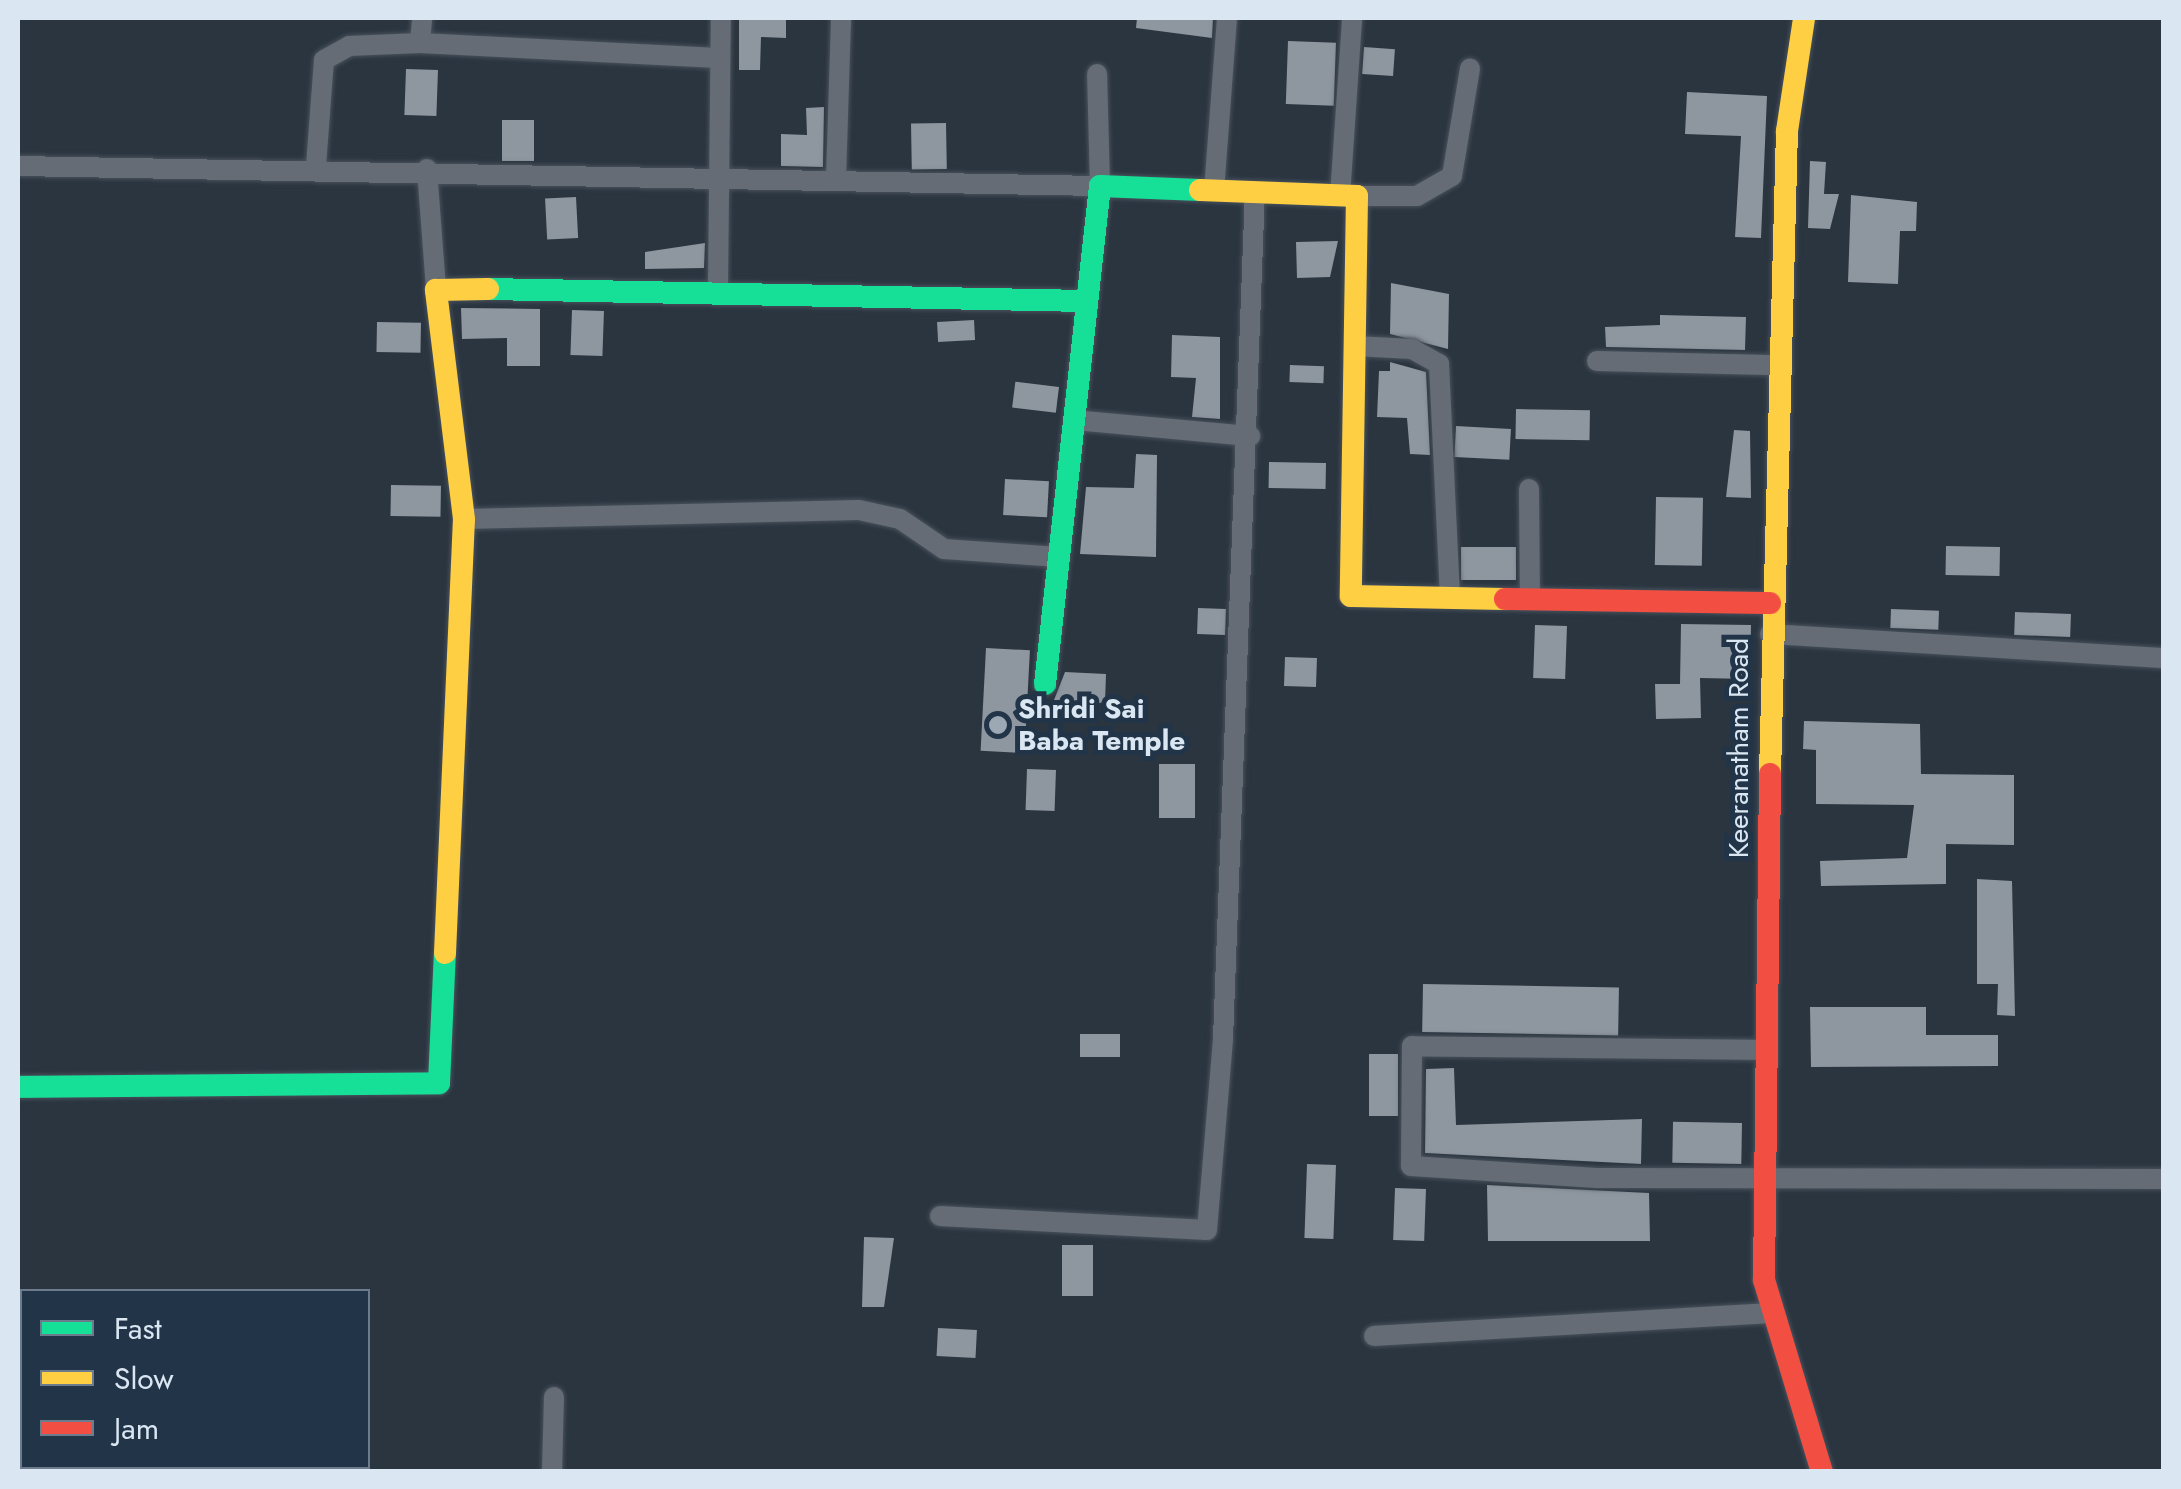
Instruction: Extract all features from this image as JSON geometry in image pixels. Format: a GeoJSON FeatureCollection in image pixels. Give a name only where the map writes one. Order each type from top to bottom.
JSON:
{"type":"FeatureCollection","features":[{"type":"Feature","properties":{"kind":"street"},"geometry":{"type":"LineString","coordinates":[[420,42],[422,18]]}},
{"type":"Feature","properties":{"kind":"street"},"geometry":{"type":"LineString","coordinates":[[718,287],[721,18]]}},
{"type":"Feature","properties":{"kind":"street"},"geometry":{"type":"LineString","coordinates":[[836,179],[841,18]]}},
{"type":"Feature","properties":{"kind":"street"},"geometry":{"type":"LineString","coordinates":[[1214,191],[1227,18]]}},
{"type":"Feature","properties":{"kind":"street"},"geometry":{"type":"LineString","coordinates":[[1352,18],[1348,196],[1355,346],[1351,596],[1770,603]]}},
{"type":"Feature","properties":{"kind":"street","name":"Keeranatham Road"},"geometry":{"type":"LineString","coordinates":[[1804,18],[1788,132],[1779,365],[1770,603],[1766,1050],[1760,1176],[1774,1313],[1822,1472]]}},
{"type":"Feature","properties":{"kind":"street"},"geometry":{"type":"LineString","coordinates":[[316,166],[324,60],[348,46],[420,42],[718,58]]}},
{"type":"Feature","properties":{"kind":"street"},"geometry":{"type":"LineString","coordinates":[[18,166],[427,168],[1417,196],[1452,176],[1470,68]]}},
{"type":"Feature","properties":{"kind":"street"},"geometry":{"type":"LineString","coordinates":[[1045,684],[1100,186],[1097,74]]}},
{"type":"Feature","properties":{"kind":"street"},"geometry":{"type":"LineString","coordinates":[[18,1087],[440,1083],[464,519],[436,290],[427,168]]}},
{"type":"Feature","properties":{"kind":"street"},"geometry":{"type":"LineString","coordinates":[[940,1216],[1207,1230],[1250,436],[1255,192]]}},
{"type":"Feature","properties":{"kind":"street"},"geometry":{"type":"LineString","coordinates":[[436,290],[718,287],[1087,301]]}},
{"type":"Feature","properties":{"kind":"street"},"geometry":{"type":"LineString","coordinates":[[1355,346],[1412,349],[1439,364],[1450,598]]}},
{"type":"Feature","properties":{"kind":"street"},"geometry":{"type":"LineString","coordinates":[[1598,361],[1779,365]]}},
{"type":"Feature","properties":{"kind":"street"},"geometry":{"type":"LineString","coordinates":[[1074,420],[1250,436]]}},
{"type":"Feature","properties":{"kind":"street"},"geometry":{"type":"LineString","coordinates":[[1529,489],[1530,600]]}},
{"type":"Feature","properties":{"kind":"street"},"geometry":{"type":"LineString","coordinates":[[464,519],[859,510],[900,519],[944,549],[1059,557]]}},
{"type":"Feature","properties":{"kind":"street"},"geometry":{"type":"LineString","coordinates":[[1770,634],[2164,658]]}},
{"type":"Feature","properties":{"kind":"street"},"geometry":{"type":"LineString","coordinates":[[1766,1050],[1412,1046],[1412,1166],[1597,1178],[2164,1179]]}},
{"type":"Feature","properties":{"kind":"street"},"geometry":{"type":"LineString","coordinates":[[1374,1336],[1774,1313]]}},
{"type":"Feature","properties":{"kind":"street"},"geometry":{"type":"LineString","coordinates":[[552,1472],[554,1397]]}},
{"type":"Feature","properties":{"kind":"building"},"geometry":{"type":"Polygon","coordinates":[[[739,18],[786,18],[786,38],[761,37],[760,70],[739,70],[739,18]]]}},
{"type":"Feature","properties":{"kind":"building"},"geometry":{"type":"Polygon","coordinates":[[[1137,18],[1213,18],[1212,38],[1136,28],[1137,18]]]}},
{"type":"Feature","properties":{"kind":"building"},"geometry":{"type":"Polygon","coordinates":[[[1288,41],[1336,43],[1334,106],[1286,104],[1288,41]]]}},
{"type":"Feature","properties":{"kind":"building"},"geometry":{"type":"Polygon","coordinates":[[[1364,47],[1395,49],[1393,76],[1362,74],[1364,47]]]}},
{"type":"Feature","properties":{"kind":"building"},"geometry":{"type":"Polygon","coordinates":[[[406,69],[438,70],[436,116],[404,115],[406,69]]]}},
{"type":"Feature","properties":{"kind":"building"},"geometry":{"type":"Polygon","coordinates":[[[1687,92],[1767,96],[1761,238],[1735,237],[1741,136],[1685,134],[1687,92]]]}},
{"type":"Feature","properties":{"kind":"building"},"geometry":{"type":"Polygon","coordinates":[[[824,107],[823,167],[781,166],[781,134],[807,135],[806,108],[824,107]]]}},
{"type":"Feature","properties":{"kind":"building"},"geometry":{"type":"Polygon","coordinates":[[[502,120],[534,120],[534,161],[502,161],[502,120]]]}},
{"type":"Feature","properties":{"kind":"building"},"geometry":{"type":"Polygon","coordinates":[[[946,123],[947,169],[912,170],[911,124],[946,123]]]}},
{"type":"Feature","properties":{"kind":"building"},"geometry":{"type":"Polygon","coordinates":[[[1810,161],[1826,162],[1824,194],[1839,194],[1830,229],[1808,228],[1810,161]]]}},
{"type":"Feature","properties":{"kind":"building"},"geometry":{"type":"Polygon","coordinates":[[[1851,195],[1917,202],[1916,231],[1900,231],[1898,284],[1848,282],[1851,195]]]}},
{"type":"Feature","properties":{"kind":"building"},"geometry":{"type":"Polygon","coordinates":[[[576,197],[578,238],[547,240],[545,199],[576,197]]]}},
{"type":"Feature","properties":{"kind":"building"},"geometry":{"type":"Polygon","coordinates":[[[1338,241],[1330,277],[1297,278],[1296,242],[1338,241]]]}},
{"type":"Feature","properties":{"kind":"building"},"geometry":{"type":"Polygon","coordinates":[[[705,243],[704,268],[645,269],[645,252],[705,243]]]}},
{"type":"Feature","properties":{"kind":"building"},"geometry":{"type":"Polygon","coordinates":[[[1391,283],[1449,294],[1448,349],[1390,334],[1391,283]]]}},
{"type":"Feature","properties":{"kind":"building"},"geometry":{"type":"Polygon","coordinates":[[[461,308],[540,309],[540,366],[507,366],[507,338],[462,339],[461,308]]]}},
{"type":"Feature","properties":{"kind":"building"},"geometry":{"type":"Polygon","coordinates":[[[572,310],[604,311],[602,356],[570,355],[572,310]]]}},
{"type":"Feature","properties":{"kind":"building"},"geometry":{"type":"Polygon","coordinates":[[[1660,315],[1746,317],[1745,350],[1606,347],[1605,327],[1660,325],[1660,315]]]}},
{"type":"Feature","properties":{"kind":"building"},"geometry":{"type":"Polygon","coordinates":[[[974,320],[975,340],[938,342],[937,322],[974,320]]]}},
{"type":"Feature","properties":{"kind":"building"},"geometry":{"type":"Polygon","coordinates":[[[377,322],[421,323],[420,353],[376,352],[377,322]]]}},
{"type":"Feature","properties":{"kind":"building"},"geometry":{"type":"Polygon","coordinates":[[[1172,335],[1220,337],[1220,419],[1192,417],[1196,378],[1171,377],[1172,335]]]}},
{"type":"Feature","properties":{"kind":"building"},"geometry":{"type":"Polygon","coordinates":[[[1390,362],[1426,372],[1430,455],[1410,454],[1407,418],[1377,417],[1379,371],[1390,371],[1390,362]]]}},
{"type":"Feature","properties":{"kind":"building"},"geometry":{"type":"Polygon","coordinates":[[[1290,365],[1324,366],[1323,383],[1289,382],[1290,365]]]}},
{"type":"Feature","properties":{"kind":"building"},"geometry":{"type":"Polygon","coordinates":[[[1015,382],[1059,387],[1056,413],[1012,407],[1015,382]]]}},
{"type":"Feature","properties":{"kind":"building"},"geometry":{"type":"Polygon","coordinates":[[[1516,409],[1590,410],[1589,440],[1515,439],[1516,409]]]}},
{"type":"Feature","properties":{"kind":"building"},"geometry":{"type":"Polygon","coordinates":[[[1456,426],[1511,429],[1509,460],[1454,457],[1456,426]]]}},
{"type":"Feature","properties":{"kind":"building"},"geometry":{"type":"Polygon","coordinates":[[[1734,430],[1750,431],[1751,498],[1726,497],[1734,430]]]}},
{"type":"Feature","properties":{"kind":"building"},"geometry":{"type":"Polygon","coordinates":[[[1136,454],[1157,455],[1156,557],[1080,554],[1086,487],[1134,488],[1136,454]]]}},
{"type":"Feature","properties":{"kind":"building"},"geometry":{"type":"Polygon","coordinates":[[[1269,462],[1326,463],[1326,489],[1269,488],[1269,462]]]}},
{"type":"Feature","properties":{"kind":"building"},"geometry":{"type":"Polygon","coordinates":[[[1005,479],[1049,481],[1047,517],[1003,515],[1005,479]]]}},
{"type":"Feature","properties":{"kind":"building"},"geometry":{"type":"Polygon","coordinates":[[[391,485],[441,486],[440,517],[390,516],[391,485]]]}},
{"type":"Feature","properties":{"kind":"building"},"geometry":{"type":"Polygon","coordinates":[[[1656,497],[1703,498],[1702,566],[1655,565],[1656,497]]]}},
{"type":"Feature","properties":{"kind":"building"},"geometry":{"type":"Polygon","coordinates":[[[1946,546],[2000,547],[1999,576],[1945,575],[1946,546]]]}},
{"type":"Feature","properties":{"kind":"building"},"geometry":{"type":"Polygon","coordinates":[[[1461,547],[1516,547],[1516,580],[1461,580],[1461,547]]]}},
{"type":"Feature","properties":{"kind":"building"},"geometry":{"type":"Polygon","coordinates":[[[1198,608],[1226,609],[1225,635],[1197,634],[1198,608]]]}},
{"type":"Feature","properties":{"kind":"building"},"geometry":{"type":"Polygon","coordinates":[[[1891,609],[1939,611],[1938,630],[1890,628],[1891,609]]]}},
{"type":"Feature","properties":{"kind":"building"},"geometry":{"type":"Polygon","coordinates":[[[2015,612],[2071,614],[2070,637],[2014,635],[2015,612]]]}},
{"type":"Feature","properties":{"kind":"building"},"geometry":{"type":"Polygon","coordinates":[[[1681,624],[1751,625],[1750,679],[1700,678],[1701,718],[1656,719],[1655,684],[1680,684],[1681,624]]]}},
{"type":"Feature","properties":{"kind":"building"},"geometry":{"type":"Polygon","coordinates":[[[1535,625],[1567,626],[1565,679],[1533,678],[1535,625]]]}},
{"type":"Feature","properties":{"kind":"building"},"geometry":{"type":"Polygon","coordinates":[[[986,648],[1030,650],[1025,753],[981,751],[986,648]]]}},
{"type":"Feature","properties":{"kind":"building"},"geometry":{"type":"Polygon","coordinates":[[[1285,657],[1317,658],[1316,687],[1284,686],[1285,657]]]}},
{"type":"Feature","properties":{"kind":"building"},"geometry":{"type":"Polygon","coordinates":[[[1065,672],[1106,674],[1105,703],[1054,700],[1065,672]]]}},
{"type":"Feature","properties":{"kind":"building"},"geometry":{"type":"Polygon","coordinates":[[[1804,721],[1920,724],[1921,774],[2014,775],[2014,845],[1946,844],[1946,884],[1821,886],[1820,861],[1907,858],[1914,805],[1816,804],[1816,750],[1803,749],[1804,721]]]}},
{"type":"Feature","properties":{"kind":"building"},"geometry":{"type":"Polygon","coordinates":[[[1159,764],[1195,764],[1195,818],[1159,818],[1159,764]]]}},
{"type":"Feature","properties":{"kind":"building"},"geometry":{"type":"Polygon","coordinates":[[[1027,769],[1056,770],[1055,811],[1026,810],[1027,769]]]}},
{"type":"Feature","properties":{"kind":"building"},"geometry":{"type":"Polygon","coordinates":[[[1977,879],[2012,881],[2015,1016],[1997,1015],[1998,984],[1977,984],[1977,879]]]}},
{"type":"Feature","properties":{"kind":"building"},"geometry":{"type":"Polygon","coordinates":[[[1423,984],[1619,987],[1618,1035],[1422,1032],[1423,984]]]}},
{"type":"Feature","properties":{"kind":"building"},"geometry":{"type":"Polygon","coordinates":[[[1810,1007],[1926,1007],[1926,1035],[1998,1035],[1998,1066],[1811,1067],[1810,1007]]]}},
{"type":"Feature","properties":{"kind":"building"},"geometry":{"type":"Polygon","coordinates":[[[1080,1034],[1120,1034],[1120,1057],[1080,1057],[1080,1034]]]}},
{"type":"Feature","properties":{"kind":"building"},"geometry":{"type":"Polygon","coordinates":[[[1369,1054],[1398,1054],[1398,1116],[1369,1116],[1369,1054]]]}},
{"type":"Feature","properties":{"kind":"building"},"geometry":{"type":"Polygon","coordinates":[[[1454,1068],[1456,1125],[1642,1119],[1641,1164],[1425,1153],[1426,1069],[1454,1068]]]}},
{"type":"Feature","properties":{"kind":"building"},"geometry":{"type":"Polygon","coordinates":[[[1673,1122],[1742,1123],[1741,1164],[1672,1163],[1673,1122]]]}},
{"type":"Feature","properties":{"kind":"building"},"geometry":{"type":"Polygon","coordinates":[[[1307,1164],[1336,1165],[1333,1239],[1304,1238],[1307,1164]]]}},
{"type":"Feature","properties":{"kind":"building"},"geometry":{"type":"Polygon","coordinates":[[[1487,1185],[1649,1193],[1650,1241],[1488,1241],[1487,1185]]]}},
{"type":"Feature","properties":{"kind":"building"},"geometry":{"type":"Polygon","coordinates":[[[1395,1188],[1426,1189],[1424,1241],[1393,1240],[1395,1188]]]}},
{"type":"Feature","properties":{"kind":"building"},"geometry":{"type":"Polygon","coordinates":[[[864,1237],[894,1238],[884,1307],[862,1307],[864,1237]]]}},
{"type":"Feature","properties":{"kind":"building"},"geometry":{"type":"Polygon","coordinates":[[[1062,1245],[1093,1245],[1093,1296],[1062,1296],[1062,1245]]]}},
{"type":"Feature","properties":{"kind":"building"},"geometry":{"type":"Polygon","coordinates":[[[938,1328],[977,1330],[975,1358],[937,1356],[938,1328]]]}},
{"type":"Feature","properties":{"kind":"traffic: fast"},"geometry":{"type":"LineString","coordinates":[[1045,684],[1100,186],[1200,190]]}},
{"type":"Feature","properties":{"kind":"traffic: fast"},"geometry":{"type":"LineString","coordinates":[[488,289],[1087,301]]}},
{"type":"Feature","properties":{"kind":"traffic: fast"},"geometry":{"type":"LineString","coordinates":[[18,1087],[439,1083],[445,953]]}},
{"type":"Feature","properties":{"kind":"traffic: slow"},"geometry":{"type":"LineString","coordinates":[[1770,774],[1787,131],[1804,18]]}},
{"type":"Feature","properties":{"kind":"traffic: slow"},"geometry":{"type":"LineString","coordinates":[[1200,190],[1357,196],[1351,596],[1505,599]]}},
{"type":"Feature","properties":{"kind":"traffic: slow"},"geometry":{"type":"LineString","coordinates":[[445,953],[464,519],[436,290],[488,289]]}},
{"type":"Feature","properties":{"kind":"traffic: jam"},"geometry":{"type":"LineString","coordinates":[[1505,599],[1770,603]]}},
{"type":"Feature","properties":{"kind":"traffic: jam"},"geometry":{"type":"LineString","coordinates":[[1770,774],[1764,1280],[1822,1472]]}},
{"type":"Feature","properties":{"kind":"place","name":"Shridi Sai Baba Temple"},"geometry":{"type":"Point","coordinates":[998,725]}}]}
